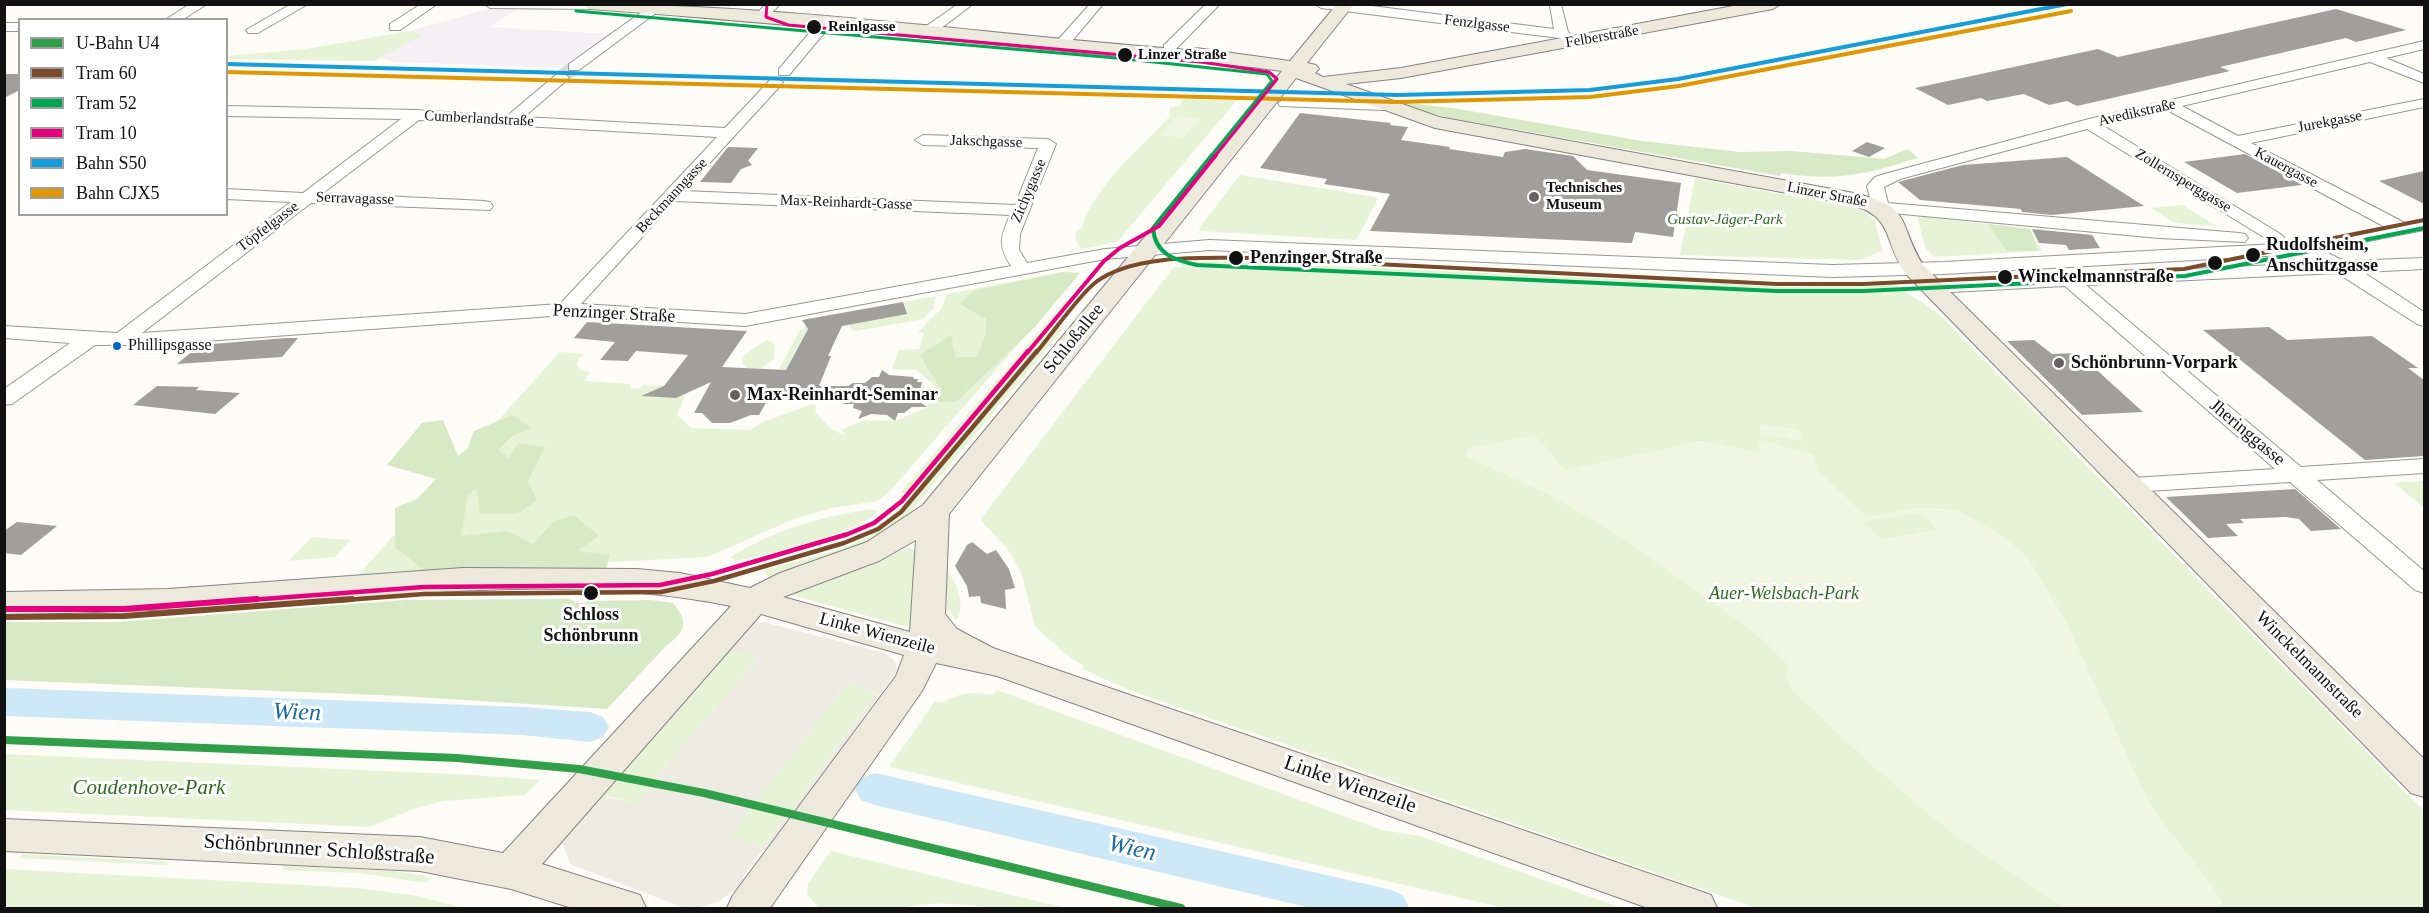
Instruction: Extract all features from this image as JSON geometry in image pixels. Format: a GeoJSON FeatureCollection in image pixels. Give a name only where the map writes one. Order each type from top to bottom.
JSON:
{"type":"FeatureCollection","features":[{"type":"Feature","properties":{"kind":"main road","name":"Linzer Straße"},"geometry":{"type":"LineString","coordinates":[[592,5],[767,10],[826,22],[927,33],[1214,57],[1295,67],[1299,73],[1318,81],[1383,106],[1435,122],[1854,199],[1881,207]]}},
{"type":"Feature","properties":{"kind":"main road","name":"Felberstraße"},"geometry":{"type":"LineString","coordinates":[[1318,81],[1401,73],[1569,38],[1763,5]]}},
{"type":"Feature","properties":{"kind":"main road","name":"Schloßallee"},"geometry":{"type":"LineString","coordinates":[[511,872],[754,601],[776,586],[861,558],[897,539],[934,512],[1344,6]]}},
{"type":"Feature","properties":{"kind":"main road","name":"Linzer Straße"},"geometry":{"type":"LineString","coordinates":[[1062,44],[1103,42],[1169,48],[1214,57]]}},
{"type":"Feature","properties":{"kind":"main road","name":"Felberstraße"},"geometry":{"type":"LineString","coordinates":[[1295,67],[1365,72],[1429,67]]}},
{"type":"Feature","properties":{"kind":"main road"},"geometry":{"type":"LineString","coordinates":[[1260,110],[1285,103],[1304,83],[1318,81]]}},
{"type":"Feature","properties":{"kind":"main road","name":"Winckelmannstraße"},"geometry":{"type":"LineString","coordinates":[[1881,207],[1894,216],[1906,258],[1923,278],[2132,485],[2424,782]]}},
{"type":"Feature","properties":{"kind":"main road"},"geometry":{"type":"LineString","coordinates":[[747,909],[910,682],[928,633],[929,556],[934,512]]}},
{"type":"Feature","properties":{"kind":"main road","name":"Linke Wienzeile"},"geometry":{"type":"LineString","coordinates":[[4,603],[168,600],[402,582],[526,579],[662,581],[754,601],[928,633],[1001,664],[1698,909]]}},
{"type":"Feature","properties":{"kind":"main road","name":"Schönbrunner Schloßstraße"},"geometry":{"type":"LineString","coordinates":[[4,835],[388,851],[451,859],[511,872],[626,909]]}},
{"type":"Feature","properties":{"kind":"street"},"geometry":{"type":"LineString","coordinates":[[175,18],[201,4]]}},
{"type":"Feature","properties":{"kind":"street"},"geometry":{"type":"LineString","coordinates":[[253,30],[302,4]]}},
{"type":"Feature","properties":{"kind":"street"},"geometry":{"type":"LineString","coordinates":[[395,27],[431,4]]}},
{"type":"Feature","properties":{"kind":"street","name":"Linzer Straße"},"geometry":{"type":"LineString","coordinates":[[490,4],[592,5]]}},
{"type":"Feature","properties":{"kind":"street"},"geometry":{"type":"LineString","coordinates":[[927,33],[967,4]]}},
{"type":"Feature","properties":{"kind":"street"},"geometry":{"type":"LineString","coordinates":[[1062,44],[1097,4]]}},
{"type":"Feature","properties":{"kind":"street"},"geometry":{"type":"LineString","coordinates":[[1169,48],[1214,4]]}},
{"type":"Feature","properties":{"kind":"street","name":"Fenzlgasse"},"geometry":{"type":"LineString","coordinates":[[1321,4],[1569,38]]}},
{"type":"Feature","properties":{"kind":"street"},"geometry":{"type":"LineString","coordinates":[[1556,6],[1569,38]]}},
{"type":"Feature","properties":{"kind":"street"},"geometry":{"type":"LineString","coordinates":[[511,120],[568,72],[659,7]]}},
{"type":"Feature","properties":{"kind":"street","name":"Beckmanngasse"},"geometry":{"type":"LineString","coordinates":[[566,309],[730,133],[826,22]]}},
{"type":"Feature","properties":{"kind":"street","name":"Avedikstraße"},"geometry":{"type":"LineString","coordinates":[[1881,207],[1875,186],[1884,180],[2089,124],[2424,45]]}},
{"type":"Feature","properties":{"kind":"street"},"geometry":{"type":"LineString","coordinates":[[2371,57],[2424,79]]}},
{"type":"Feature","properties":{"kind":"street","name":"Linzer Straße"},"geometry":{"type":"LineString","coordinates":[[1285,103],[1383,106]]}},
{"type":"Feature","properties":{"kind":"street","name":"Jurekgasse"},"geometry":{"type":"LineString","coordinates":[[2235,141],[2424,103]]}},
{"type":"Feature","properties":{"kind":"street","name":"Kauergasse"},"geometry":{"type":"LineString","coordinates":[[2168,105],[2404,230]]}},
{"type":"Feature","properties":{"kind":"street","name":"Cumberlandstraße"},"geometry":{"type":"LineString","coordinates":[[228,111],[416,115],[730,133]]}},
{"type":"Feature","properties":{"kind":"street","name":"Töpfelgasse"},"geometry":{"type":"LineString","coordinates":[[120,340],[416,115]]}},
{"type":"Feature","properties":{"kind":"street","name":"Zollernsperggasse"},"geometry":{"type":"LineString","coordinates":[[2089,124],[2276,239]]}},
{"type":"Feature","properties":{"kind":"street","name":"Jakschgasse"},"geometry":{"type":"LineString","coordinates":[[923,140],[1048,144]]}},
{"type":"Feature","properties":{"kind":"street","name":"Zichygasse"},"geometry":{"type":"LineString","coordinates":[[1023,270],[1010,250],[1011,234],[1048,144]]}},
{"type":"Feature","properties":{"kind":"street","name":"Serravagasse"},"geometry":{"type":"LineString","coordinates":[[228,194],[484,206]]}},
{"type":"Feature","properties":{"kind":"street","name":"Max-Reinhardt-Gasse"},"geometry":{"type":"LineString","coordinates":[[672,196],[1021,210]]}},
{"type":"Feature","properties":{"kind":"street","name":"Linzer Straße"},"geometry":{"type":"LineString","coordinates":[[1881,207],[2159,233],[2276,239]]}},
{"type":"Feature","properties":{"kind":"street"},"geometry":{"type":"LineString","coordinates":[[2196,252],[2424,213]]}},
{"type":"Feature","properties":{"kind":"street"},"geometry":{"type":"LineString","coordinates":[[1923,278],[2196,252],[2305,248],[2424,225]]}},
{"type":"Feature","properties":{"kind":"street"},"geometry":{"type":"LineString","coordinates":[[2276,239],[2305,248],[2344,268],[2424,320]]}},
{"type":"Feature","properties":{"kind":"street","name":"Penzinger Straße"},"geometry":{"type":"LineString","coordinates":[[4,332],[120,340],[566,309],[745,320],[1147,249],[1235,245],[1923,278]]}},
{"type":"Feature","properties":{"kind":"street"},"geometry":{"type":"LineString","coordinates":[[1923,278],[2071,282],[2424,263]]}},
{"type":"Feature","properties":{"kind":"street","name":"Jheringgasse"},"geometry":{"type":"LineString","coordinates":[[2071,282],[2424,584]]}},
{"type":"Feature","properties":{"kind":"street"},"geometry":{"type":"LineString","coordinates":[[4,399],[90,339]]}},
{"type":"Feature","properties":{"kind":"street"},"geometry":{"type":"LineString","coordinates":[[2132,485],[2424,466]]}},
{"type":"Feature","properties":{"kind":"shaded area"},"geometry":{"type":"Polygon","coordinates":[[[492,8],[519,8],[490,27],[612,34],[563,68],[395,62],[381,58],[413,33],[410,31],[492,8]]]}},
{"type":"Feature","properties":{"kind":"shaded area"},"geometry":{"type":"Polygon","coordinates":[[[763,622],[885,653],[895,661],[897,670],[769,851],[763,849],[742,878],[748,880],[718,902],[696,908],[682,907],[570,864],[562,841],[567,828],[752,624],[763,622]],[[729,650],[602,796],[635,803],[759,657],[729,650]],[[848,683],[730,835],[762,849],[877,693],[848,683]]]}},
{"type":"Feature","properties":{"kind":"green space"},"geometry":{"type":"Polygon","coordinates":[[[410,31],[423,35],[374,61],[228,59],[228,56],[305,49],[410,31]]]}},
{"type":"Feature","properties":{"kind":"green space"},"geometry":{"type":"Polygon","coordinates":[[[1183,99],[1237,100],[1117,242],[1081,249],[1075,238],[1077,229],[1081,229],[1097,197],[1119,169],[1169,117],[1170,107],[1179,106],[1183,99]]]}},
{"type":"Feature","properties":{"kind":"green space"},"geometry":{"type":"Polygon","coordinates":[[[1379,100],[1453,108],[1642,141],[1740,152],[1792,151],[1884,159],[1908,149],[1918,158],[1851,175],[1818,177],[1781,173],[1780,176],[1450,118],[1379,100]]]}},
{"type":"Feature","properties":{"kind":"green space"},"geometry":{"type":"Polygon","coordinates":[[[1177,116],[1200,119],[1182,138],[1159,135],[1177,116]]]}},
{"type":"Feature","properties":{"kind":"green space"},"geometry":{"type":"Polygon","coordinates":[[[1240,175],[1378,199],[1356,240],[1200,231],[1199,228],[1240,175]]]}},
{"type":"Feature","properties":{"kind":"green space","name":"Gustav-Jäger-Park"},"geometry":{"type":"Polygon","coordinates":[[[1695,178],[1861,209],[1875,220],[1882,251],[1860,260],[1680,255],[1695,178]]]}},
{"type":"Feature","properties":{"kind":"green space"},"geometry":{"type":"Polygon","coordinates":[[[2182,205],[2217,226],[2174,223],[2151,208],[2182,205]]]}},
{"type":"Feature","properties":{"kind":"green space"},"geometry":{"type":"Polygon","coordinates":[[[1917,216],[2030,229],[2042,251],[1934,257],[1925,247],[1917,216]]]}},
{"type":"Feature","properties":{"kind":"green space"},"geometry":{"type":"Polygon","coordinates":[[[1988,224],[2030,229],[2038,251],[2007,251],[1988,224]]]}},
{"type":"Feature","properties":{"kind":"green space","name":"Auer-Welsbach-Park"},"geometry":{"type":"Polygon","coordinates":[[[1181,262],[1244,262],[1789,287],[1894,284],[1938,313],[2424,811],[2424,908],[1756,908],[1126,689],[1083,669],[1084,666],[1064,653],[1035,626],[1021,572],[1007,548],[980,520],[1173,268],[1183,267],[1181,262]]]}},
{"type":"Feature","properties":{"kind":"green space"},"geometry":{"type":"Polygon","coordinates":[[[1067,271],[1077,277],[889,492],[878,501],[832,508],[794,519],[708,557],[358,575],[560,352],[586,354],[579,358],[577,364],[580,370],[590,372],[584,381],[631,384],[630,388],[638,389],[643,385],[664,386],[657,391],[685,396],[677,415],[691,428],[750,430],[763,422],[812,404],[816,406],[815,412],[830,428],[843,435],[845,433],[842,430],[864,420],[895,421],[927,407],[935,386],[917,370],[892,369],[899,350],[919,349],[924,333],[918,332],[941,309],[947,294],[1067,271]]]}},
{"type":"Feature","properties":{"kind":"green space"},"geometry":{"type":"Polygon","coordinates":[[[1065,272],[1080,273],[1035,327],[956,402],[937,402],[940,388],[920,355],[951,335],[956,357],[977,357],[986,334],[986,319],[960,304],[973,291],[1065,272]]]}},
{"type":"Feature","properties":{"kind":"green space"},"geometry":{"type":"Polygon","coordinates":[[[936,296],[934,307],[923,319],[856,331],[852,330],[849,324],[907,314],[903,302],[936,296]]]}},
{"type":"Feature","properties":{"kind":"green space"},"geometry":{"type":"Polygon","coordinates":[[[1066,300],[1069,301],[1049,325],[1064,328],[908,515],[872,540],[767,577],[764,570],[847,546],[884,528],[901,514],[917,497],[901,492],[1066,300]]]}},
{"type":"Feature","properties":{"kind":"green space"},"geometry":{"type":"Polygon","coordinates":[[[809,326],[789,363],[790,369],[774,379],[799,331],[809,326]]]}},
{"type":"Feature","properties":{"kind":"green space"},"geometry":{"type":"Polygon","coordinates":[[[767,340],[775,344],[774,359],[761,369],[746,368],[742,363],[744,355],[767,340]]]}},
{"type":"Feature","properties":{"kind":"green space"},"geometry":{"type":"Polygon","coordinates":[[[512,415],[533,428],[512,436],[498,450],[509,458],[518,443],[545,447],[528,481],[537,500],[517,514],[480,514],[477,489],[468,494],[461,536],[507,531],[533,544],[554,521],[574,515],[599,536],[577,551],[610,555],[606,568],[426,572],[395,547],[395,508],[417,499],[436,479],[387,465],[422,423],[443,420],[458,456],[468,448],[474,431],[512,415]]]}},
{"type":"Feature","properties":{"kind":"green space"},"geometry":{"type":"Polygon","coordinates":[[[1759,424],[1800,430],[1802,441],[1761,435],[1759,424]]]}},
{"type":"Feature","properties":{"kind":"green space"},"geometry":{"type":"Polygon","coordinates":[[[1535,435],[1565,470],[1701,441],[1759,452],[1757,439],[1813,454],[1819,471],[1866,517],[1917,508],[1955,509],[2005,537],[2028,558],[2067,623],[2140,784],[2156,813],[2222,901],[2222,908],[2063,908],[1943,826],[1875,768],[1793,691],[1785,674],[1789,667],[1755,633],[1618,535],[1550,495],[1465,456],[1467,449],[1535,435]],[[1921,512],[1863,522],[1880,539],[1938,530],[1921,512]]]}},
{"type":"Feature","properties":{"kind":"green space"},"geometry":{"type":"Polygon","coordinates":[[[2424,481],[2424,508],[2394,483],[2424,481]]]}},
{"type":"Feature","properties":{"kind":"green space"},"geometry":{"type":"Polygon","coordinates":[[[872,509],[879,511],[867,520],[832,535],[791,548],[736,561],[731,557],[764,539],[799,526],[872,509]]]}},
{"type":"Feature","properties":{"kind":"green space"},"geometry":{"type":"Polygon","coordinates":[[[312,537],[350,540],[335,557],[289,561],[312,537]]]}},
{"type":"Feature","properties":{"kind":"green space"},"geometry":{"type":"Polygon","coordinates":[[[905,548],[915,551],[912,623],[908,627],[791,595],[796,590],[868,567],[905,548]]]}},
{"type":"Feature","properties":{"kind":"green space"},"geometry":{"type":"Polygon","coordinates":[[[946,569],[959,594],[960,609],[956,620],[944,604],[946,569]]]}},
{"type":"Feature","properties":{"kind":"green space"},"geometry":{"type":"Polygon","coordinates":[[[568,599],[575,601],[574,603],[651,600],[673,603],[681,616],[683,626],[678,636],[607,709],[402,696],[5,680],[5,622],[117,622],[405,600],[568,599]]]}},
{"type":"Feature","properties":{"kind":"green space"},"geometry":{"type":"Polygon","coordinates":[[[730,650],[759,657],[635,803],[602,795],[730,650]]]}},
{"type":"Feature","properties":{"kind":"green space"},"geometry":{"type":"Polygon","coordinates":[[[848,683],[877,693],[762,849],[730,835],[848,683]]]}},
{"type":"Feature","properties":{"kind":"green space"},"geometry":{"type":"Polygon","coordinates":[[[997,690],[1382,830],[1420,836],[1622,908],[1505,908],[889,767],[935,701],[942,703],[966,694],[992,695],[997,690]]]}},
{"type":"Feature","properties":{"kind":"green space","name":"Coudenhove-Park"},"geometry":{"type":"Polygon","coordinates":[[[5,754],[540,780],[525,795],[444,801],[416,808],[369,827],[5,810],[5,754]]]}},
{"type":"Feature","properties":{"kind":"green space"},"geometry":{"type":"Polygon","coordinates":[[[831,851],[1065,908],[1012,910],[936,903],[902,908],[819,908],[807,894],[808,884],[831,851]]]}},
{"type":"Feature","properties":{"kind":"green space"},"geometry":{"type":"Polygon","coordinates":[[[22,854],[168,862],[166,865],[19,858],[22,854]]]}},
{"type":"Feature","properties":{"kind":"green space"},"geometry":{"type":"Polygon","coordinates":[[[285,866],[394,871],[431,877],[426,883],[359,873],[282,870],[285,866]]]}},
{"type":"Feature","properties":{"kind":"green space"},"geometry":{"type":"Polygon","coordinates":[[[5,869],[359,888],[417,896],[464,908],[5,908],[5,869]]]}},
{"type":"Feature","properties":{"kind":"building"},"geometry":{"type":"Polygon","coordinates":[[[2336,9],[2406,30],[2356,42],[2346,38],[2220,67],[2230,71],[2077,106],[2067,101],[2049,105],[2024,94],[1987,101],[1981,98],[1948,105],[1915,88],[2098,49],[2118,57],[2336,9]]]}},
{"type":"Feature","properties":{"kind":"building"},"geometry":{"type":"Polygon","coordinates":[[[4,74],[18,74],[18,91],[4,98],[4,74]]]}},
{"type":"Feature","properties":{"kind":"building","name":"Technisches Museum"},"geometry":{"type":"Polygon","coordinates":[[[1300,113],[1408,127],[1401,140],[1450,147],[1449,149],[1503,157],[1505,152],[1525,149],[1573,156],[1587,170],[1681,183],[1673,237],[1635,232],[1632,243],[1370,231],[1390,194],[1324,184],[1327,179],[1260,168],[1300,113]]]}},
{"type":"Feature","properties":{"kind":"building"},"geometry":{"type":"Polygon","coordinates":[[[1867,142],[1885,148],[1869,157],[1852,151],[1867,142]]]}},
{"type":"Feature","properties":{"kind":"building"},"geometry":{"type":"Polygon","coordinates":[[[728,147],[758,148],[748,161],[752,165],[741,169],[731,183],[700,182],[728,147]]]}},
{"type":"Feature","properties":{"kind":"building"},"geometry":{"type":"Polygon","coordinates":[[[2245,154],[2302,185],[2237,193],[2184,162],[2245,154]]]}},
{"type":"Feature","properties":{"kind":"building"},"geometry":{"type":"Polygon","coordinates":[[[2067,157],[2144,206],[2052,215],[2022,212],[2021,209],[1920,200],[1898,182],[1963,165],[2067,157]]]}},
{"type":"Feature","properties":{"kind":"building"},"geometry":{"type":"Polygon","coordinates":[[[2424,171],[2424,204],[2379,181],[2424,171]]]}},
{"type":"Feature","properties":{"kind":"building"},"geometry":{"type":"Polygon","coordinates":[[[2032,229],[2092,235],[2100,248],[2069,250],[2066,245],[2039,243],[2032,229]]]}},
{"type":"Feature","properties":{"kind":"building"},"geometry":{"type":"Polygon","coordinates":[[[903,302],[907,314],[842,326],[828,356],[831,356],[819,386],[848,386],[853,383],[865,383],[872,377],[879,377],[882,370],[889,375],[914,377],[913,379],[918,379],[917,382],[922,382],[919,394],[913,397],[927,407],[912,407],[904,413],[898,413],[895,421],[887,415],[871,414],[858,419],[862,411],[853,408],[854,404],[843,404],[842,400],[768,399],[759,415],[751,415],[730,423],[712,423],[702,413],[694,413],[711,382],[676,398],[641,396],[664,386],[688,355],[636,351],[628,361],[600,360],[615,342],[574,338],[587,322],[747,331],[722,367],[786,370],[808,329],[802,320],[903,302]]]}},
{"type":"Feature","properties":{"kind":"building"},"geometry":{"type":"Polygon","coordinates":[[[2269,327],[2287,340],[2372,336],[2418,368],[2408,368],[2424,380],[2424,456],[2365,460],[2203,330],[2269,327]]]}},
{"type":"Feature","properties":{"kind":"building"},"geometry":{"type":"Polygon","coordinates":[[[298,338],[282,357],[177,364],[200,345],[298,338]]]}},
{"type":"Feature","properties":{"kind":"building"},"geometry":{"type":"Polygon","coordinates":[[[2034,340],[2052,354],[2078,353],[2143,412],[2082,415],[2007,341],[2034,340]]]}},
{"type":"Feature","properties":{"kind":"building"},"geometry":{"type":"Polygon","coordinates":[[[157,386],[199,387],[196,390],[240,393],[215,414],[133,405],[157,386]]]}},
{"type":"Feature","properties":{"kind":"building"},"geometry":{"type":"Polygon","coordinates":[[[2295,489],[2341,529],[2311,531],[2299,519],[2286,517],[2240,519],[2244,523],[2226,524],[2238,536],[2208,538],[2166,497],[2295,489]]]}},
{"type":"Feature","properties":{"kind":"building"},"geometry":{"type":"Polygon","coordinates":[[[17,522],[57,526],[21,555],[4,553],[4,531],[17,522]]]}},
{"type":"Feature","properties":{"kind":"building"},"geometry":{"type":"Polygon","coordinates":[[[972,542],[987,554],[996,550],[1009,569],[1015,588],[1005,590],[1006,609],[981,603],[980,596],[969,597],[967,586],[955,566],[967,545],[972,542]]]}},
{"type":"Feature","properties":{"kind":"waterway","name":"Wien"},"geometry":{"type":"LineString","coordinates":[[4,702],[522,721],[590,727]]}},
{"type":"Feature","properties":{"kind":"waterway","name":"Wien"},"geometry":{"type":"LineString","coordinates":[[875,789],[1388,908]]}},
{"type":"Feature","properties":{"kind":"tunnel"},"geometry":{"type":"LineString","coordinates":[[562,77],[574,67]]}},
{"type":"Feature","properties":{"kind":"metro line","name":"U4"},"geometry":{"type":"LineString","coordinates":[[4,740],[457,758],[579,769],[704,793],[1181,908]]}},
{"type":"Feature","properties":{"kind":"tram line","name":"10"},"geometry":{"type":"LineString","coordinates":[[4,609],[124,609],[424,587],[660,585],[712,574],[848,534],[874,523],[902,501],[1104,261],[1120,248],[1159,226],[1277,79],[1269,72],[1201,62],[788,25],[766,17],[767,4]]}},
{"type":"Feature","properties":{"kind":"tram line","name":"52"},"geometry":{"type":"LineString","coordinates":[[576,11],[1116,58],[1267,74],[1272,81],[1153,228],[1156,244],[1166,255],[1197,265],[1777,291],[1863,291],[2185,276],[2424,228]]}},
{"type":"Feature","properties":{"kind":"tram line","name":"60"},"geometry":{"type":"LineString","coordinates":[[4,617],[124,616],[424,594],[661,592],[714,581],[844,543],[878,529],[901,512],[1096,282],[1114,273],[1153,262],[1194,258],[1255,258],[1777,284],[1863,284],[2184,269],[2424,220]]}},
{"type":"Feature","properties":{"kind":"rail line","name":"S50"},"geometry":{"type":"LineString","coordinates":[[228,64],[1398,95],[1590,90],[1678,79],[2067,4]]}},
{"type":"Feature","properties":{"kind":"rail line","name":"CJX5"},"geometry":{"type":"LineString","coordinates":[[228,72],[1398,102],[1590,97],[1679,86],[2071,11]]}},
{"type":"Feature","properties":{"kind":"place","name":"Reinlgasse"},"geometry":{"type":"Point","coordinates":[814,27]}},
{"type":"Feature","properties":{"kind":"place","name":"Linzer Straße"},"geometry":{"type":"Point","coordinates":[1125,55]}},
{"type":"Feature","properties":{"kind":"place","name":"Technisches Museum"},"geometry":{"type":"Point","coordinates":[1534,197]}},
{"type":"Feature","properties":{"kind":"place","name":"Rudolfsheim, Anschützgasse"},"geometry":{"type":"Point","coordinates":[2253,255]}},
{"type":"Feature","properties":{"kind":"place","name":"Penzinger Straße"},"geometry":{"type":"Point","coordinates":[1236,258]}},
{"type":"Feature","properties":{"kind":"place","name":"Winckelmannstraße"},"geometry":{"type":"Point","coordinates":[2005,277]}},
{"type":"Feature","properties":{"kind":"place","name":"Phillipsgasse"},"geometry":{"type":"Point","coordinates":[117,346]}},
{"type":"Feature","properties":{"kind":"place","name":"Schönbrunn-Vorpark"},"geometry":{"type":"Point","coordinates":[2059,363]}},
{"type":"Feature","properties":{"kind":"place","name":"Max-Reinhardt-Seminar"},"geometry":{"type":"Point","coordinates":[735,395]}},
{"type":"Feature","properties":{"kind":"place","name":"Schloss Schönbrunn"},"geometry":{"type":"Point","coordinates":[591,593]}}]}
